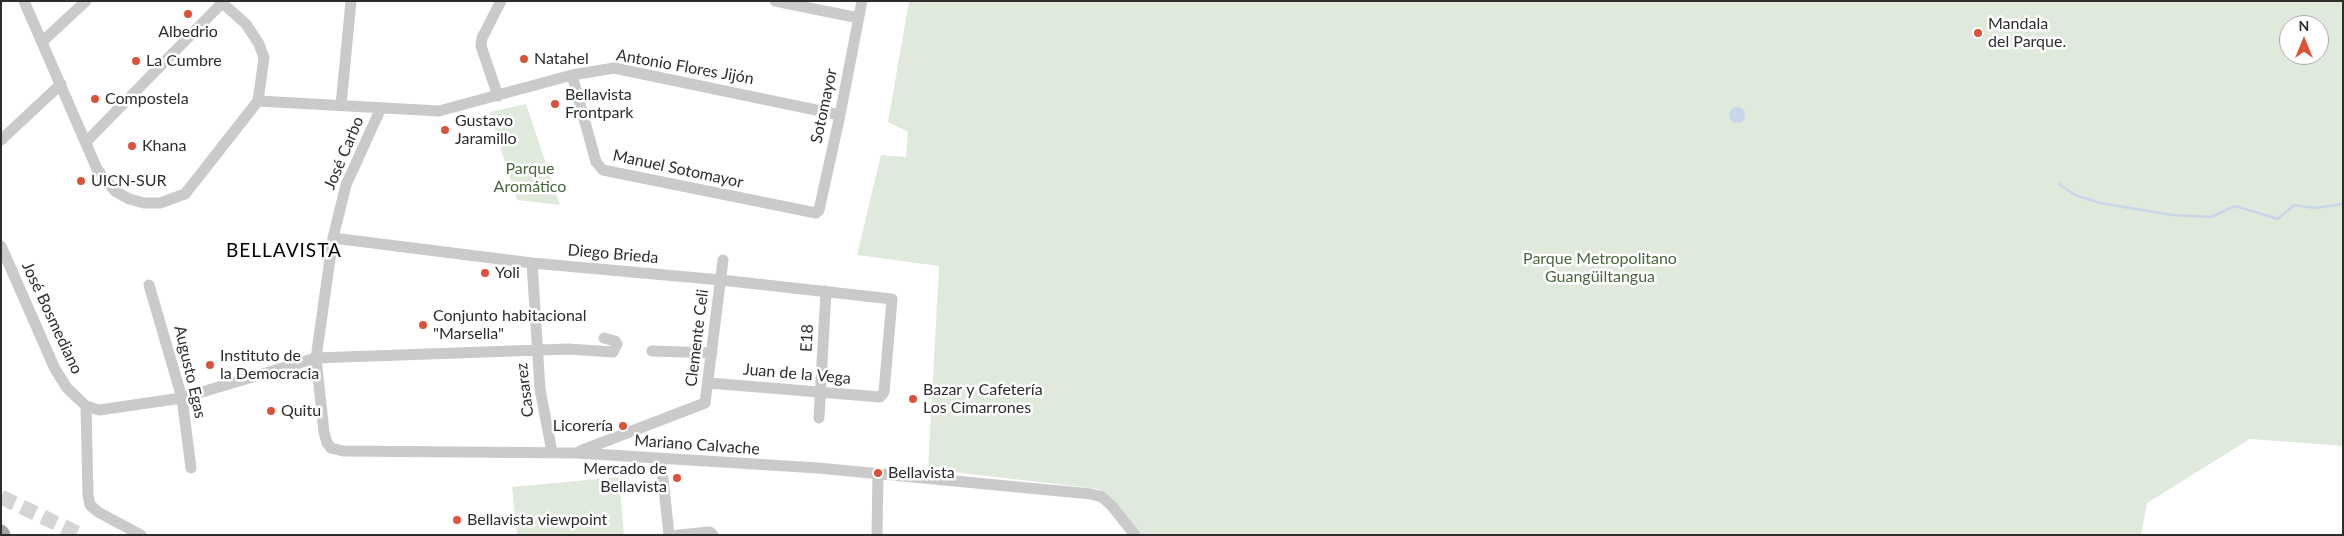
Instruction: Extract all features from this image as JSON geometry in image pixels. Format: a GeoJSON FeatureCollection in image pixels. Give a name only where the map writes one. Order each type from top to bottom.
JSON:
{"type":"FeatureCollection","features":[{"type":"Feature","properties":{"kind":"street"},"geometry":{"type":"LineString","coordinates":[[24,1],[97,169],[116,191],[137,201],[160,203],[185,194],[258,100],[264,58],[250,29],[222,2],[86,142]]}},
{"type":"Feature","properties":{"kind":"street"},"geometry":{"type":"LineString","coordinates":[[43,41],[86,1]]}},
{"type":"Feature","properties":{"kind":"street"},"geometry":{"type":"LineString","coordinates":[[341,105],[351,1]]}},
{"type":"Feature","properties":{"kind":"street"},"geometry":{"type":"LineString","coordinates":[[498,96],[481,46],[482,38],[501,1]]}},
{"type":"Feature","properties":{"kind":"street"},"geometry":{"type":"LineString","coordinates":[[775,1],[859,18]]}},
{"type":"Feature","properties":{"kind":"street","name":"Sotomayor"},"geometry":{"type":"LineString","coordinates":[[814,214],[819,210],[862,1]]}},
{"type":"Feature","properties":{"kind":"street","name":"Antonio Flores Jijón"},"geometry":{"type":"LineString","coordinates":[[258,100],[442,111],[572,76],[621,69],[840,114]]}},
{"type":"Feature","properties":{"kind":"street","name":"Manuel Sotomayor"},"geometry":{"type":"LineString","coordinates":[[572,76],[596,162],[603,170],[814,214]]}},
{"type":"Feature","properties":{"kind":"street"},"geometry":{"type":"LineString","coordinates":[[1,140],[61,84]]}},
{"type":"Feature","properties":{"kind":"street","name":"José Carbo"},"geometry":{"type":"LineString","coordinates":[[316,358],[333,238],[346,185],[381,108]]}},
{"type":"Feature","properties":{"kind":"street","name":"Diego Brieda"},"geometry":{"type":"LineString","coordinates":[[333,238],[532,264],[721,280],[891,298],[882,396]]}},
{"type":"Feature","properties":{"kind":"street","name":"José Bosmediano"},"geometry":{"type":"LineString","coordinates":[[1,246],[57,372],[71,394],[86,406]]}},
{"type":"Feature","properties":{"kind":"street","name":"Clemente Celi"},"geometry":{"type":"LineString","coordinates":[[577,453],[704,403],[709,383],[723,260]]}},
{"type":"Feature","properties":{"kind":"street","name":"Casarez"},"geometry":{"type":"LineString","coordinates":[[532,264],[541,398],[552,452]]}},
{"type":"Feature","properties":{"kind":"street","name":"Augusto Egas"},"geometry":{"type":"LineString","coordinates":[[149,285],[182,398],[191,468]]}},
{"type":"Feature","properties":{"kind":"street","name":"E18"},"geometry":{"type":"LineString","coordinates":[[819,418],[826,291]]}},
{"type":"Feature","properties":{"kind":"street"},"geometry":{"type":"LineString","coordinates":[[141,535],[98,512],[90,505],[88,495],[86,406],[105,410],[182,398],[316,358],[568,349],[613,352],[617,344],[615,341],[604,338]]}},
{"type":"Feature","properties":{"kind":"street"},"geometry":{"type":"LineString","coordinates":[[652,351],[712,352]]}},
{"type":"Feature","properties":{"kind":"street","name":"Mariano Calvache"},"geometry":{"type":"LineString","coordinates":[[316,358],[325,438],[329,446],[335,450],[577,453],[878,473],[1091,494],[1102,497],[1112,506],[1135,535]]}},
{"type":"Feature","properties":{"kind":"street","name":"Juan de la Vega"},"geometry":{"type":"LineString","coordinates":[[709,383],[821,393],[882,396]]}},
{"type":"Feature","properties":{"kind":"street"},"geometry":{"type":"LineString","coordinates":[[661,460],[669,535]]}},
{"type":"Feature","properties":{"kind":"street"},"geometry":{"type":"LineString","coordinates":[[876,535],[878,473]]}},
{"type":"Feature","properties":{"kind":"street"},"geometry":{"type":"LineString","coordinates":[[678,535],[710,532],[713,535]]}},
{"type":"Feature","properties":{"kind":"green space","name":"Parque Metropolitano Guangüiltangua"},"geometry":{"type":"Polygon","coordinates":[[[909,1],[2343,1],[2343,446],[2250,439],[2147,503],[2141,535],[1142,535],[1098,489],[928,469],[939,266],[857,255],[881,155],[906,157],[908,132],[888,122],[909,1]]]}},
{"type":"Feature","properties":{"kind":"green space","name":"Parque Aromático"},"geometry":{"type":"Polygon","coordinates":[[[526,104],[560,205],[517,200],[489,112],[526,104]]]}},
{"type":"Feature","properties":{"kind":"green space"},"geometry":{"type":"Polygon","coordinates":[[[619,477],[624,535],[517,535],[512,487],[619,477]]]}},
{"type":"Feature","properties":{"kind":"water"},"geometry":{"type":"Polygon","coordinates":[[[1737,107],[1743,109],[1745,115],[1743,121],[1737,123],[1731,121],[1729,115],[1731,109],[1737,107]]]}},
{"type":"Feature","properties":{"kind":"waterway"},"geometry":{"type":"LineString","coordinates":[[2059,184],[2075,195],[2100,203],[2172,215],[2211,217],[2235,206],[2278,219],[2294,205],[2315,208],[2343,204]]}},
{"type":"Feature","properties":{"kind":"tunnel"},"geometry":{"type":"LineString","coordinates":[[1,497],[81,535]]}},
{"type":"Feature","properties":{"kind":"place","name":"Albedrio"},"geometry":{"type":"Point","coordinates":[188,14]}},
{"type":"Feature","properties":{"kind":"place","name":"Mandala del Parque."},"geometry":{"type":"Point","coordinates":[1978,33]}},
{"type":"Feature","properties":{"kind":"place","name":"Natahel"},"geometry":{"type":"Point","coordinates":[524,59]}},
{"type":"Feature","properties":{"kind":"place","name":"La Cumbre"},"geometry":{"type":"Point","coordinates":[136,61]}},
{"type":"Feature","properties":{"kind":"place","name":"Compostela"},"geometry":{"type":"Point","coordinates":[95,99]}},
{"type":"Feature","properties":{"kind":"place","name":"Bellavista Frontpark"},"geometry":{"type":"Point","coordinates":[555,104]}},
{"type":"Feature","properties":{"kind":"place","name":"Gustavo Jaramillo"},"geometry":{"type":"Point","coordinates":[445,130]}},
{"type":"Feature","properties":{"kind":"place","name":"Khana"},"geometry":{"type":"Point","coordinates":[132,146]}},
{"type":"Feature","properties":{"kind":"place","name":"UICN-SUR"},"geometry":{"type":"Point","coordinates":[81,181]}},
{"type":"Feature","properties":{"kind":"place","name":"Yoli"},"geometry":{"type":"Point","coordinates":[485,273]}},
{"type":"Feature","properties":{"kind":"place","name":"Conjunto habitacional \"Marsella\""},"geometry":{"type":"Point","coordinates":[423,325]}},
{"type":"Feature","properties":{"kind":"place","name":"Instituto de la Democracia"},"geometry":{"type":"Point","coordinates":[210,365]}},
{"type":"Feature","properties":{"kind":"place","name":"Bazar y Cafetería Los Cimarrones"},"geometry":{"type":"Point","coordinates":[913,399]}},
{"type":"Feature","properties":{"kind":"place","name":"Quitu"},"geometry":{"type":"Point","coordinates":[271,411]}},
{"type":"Feature","properties":{"kind":"place","name":"Licorería"},"geometry":{"type":"Point","coordinates":[623,426]}},
{"type":"Feature","properties":{"kind":"place","name":"Bellavista"},"geometry":{"type":"Point","coordinates":[878,473]}},
{"type":"Feature","properties":{"kind":"place","name":"Mercado de Bellavista"},"geometry":{"type":"Point","coordinates":[677,478]}},
{"type":"Feature","properties":{"kind":"place","name":"Bellavista viewpoint"},"geometry":{"type":"Point","coordinates":[457,520]}},
{"type":"Feature","properties":{"kind":"district","name":"BELLAVISTA"},"geometry":{"type":"Point","coordinates":[284,251]}}]}
